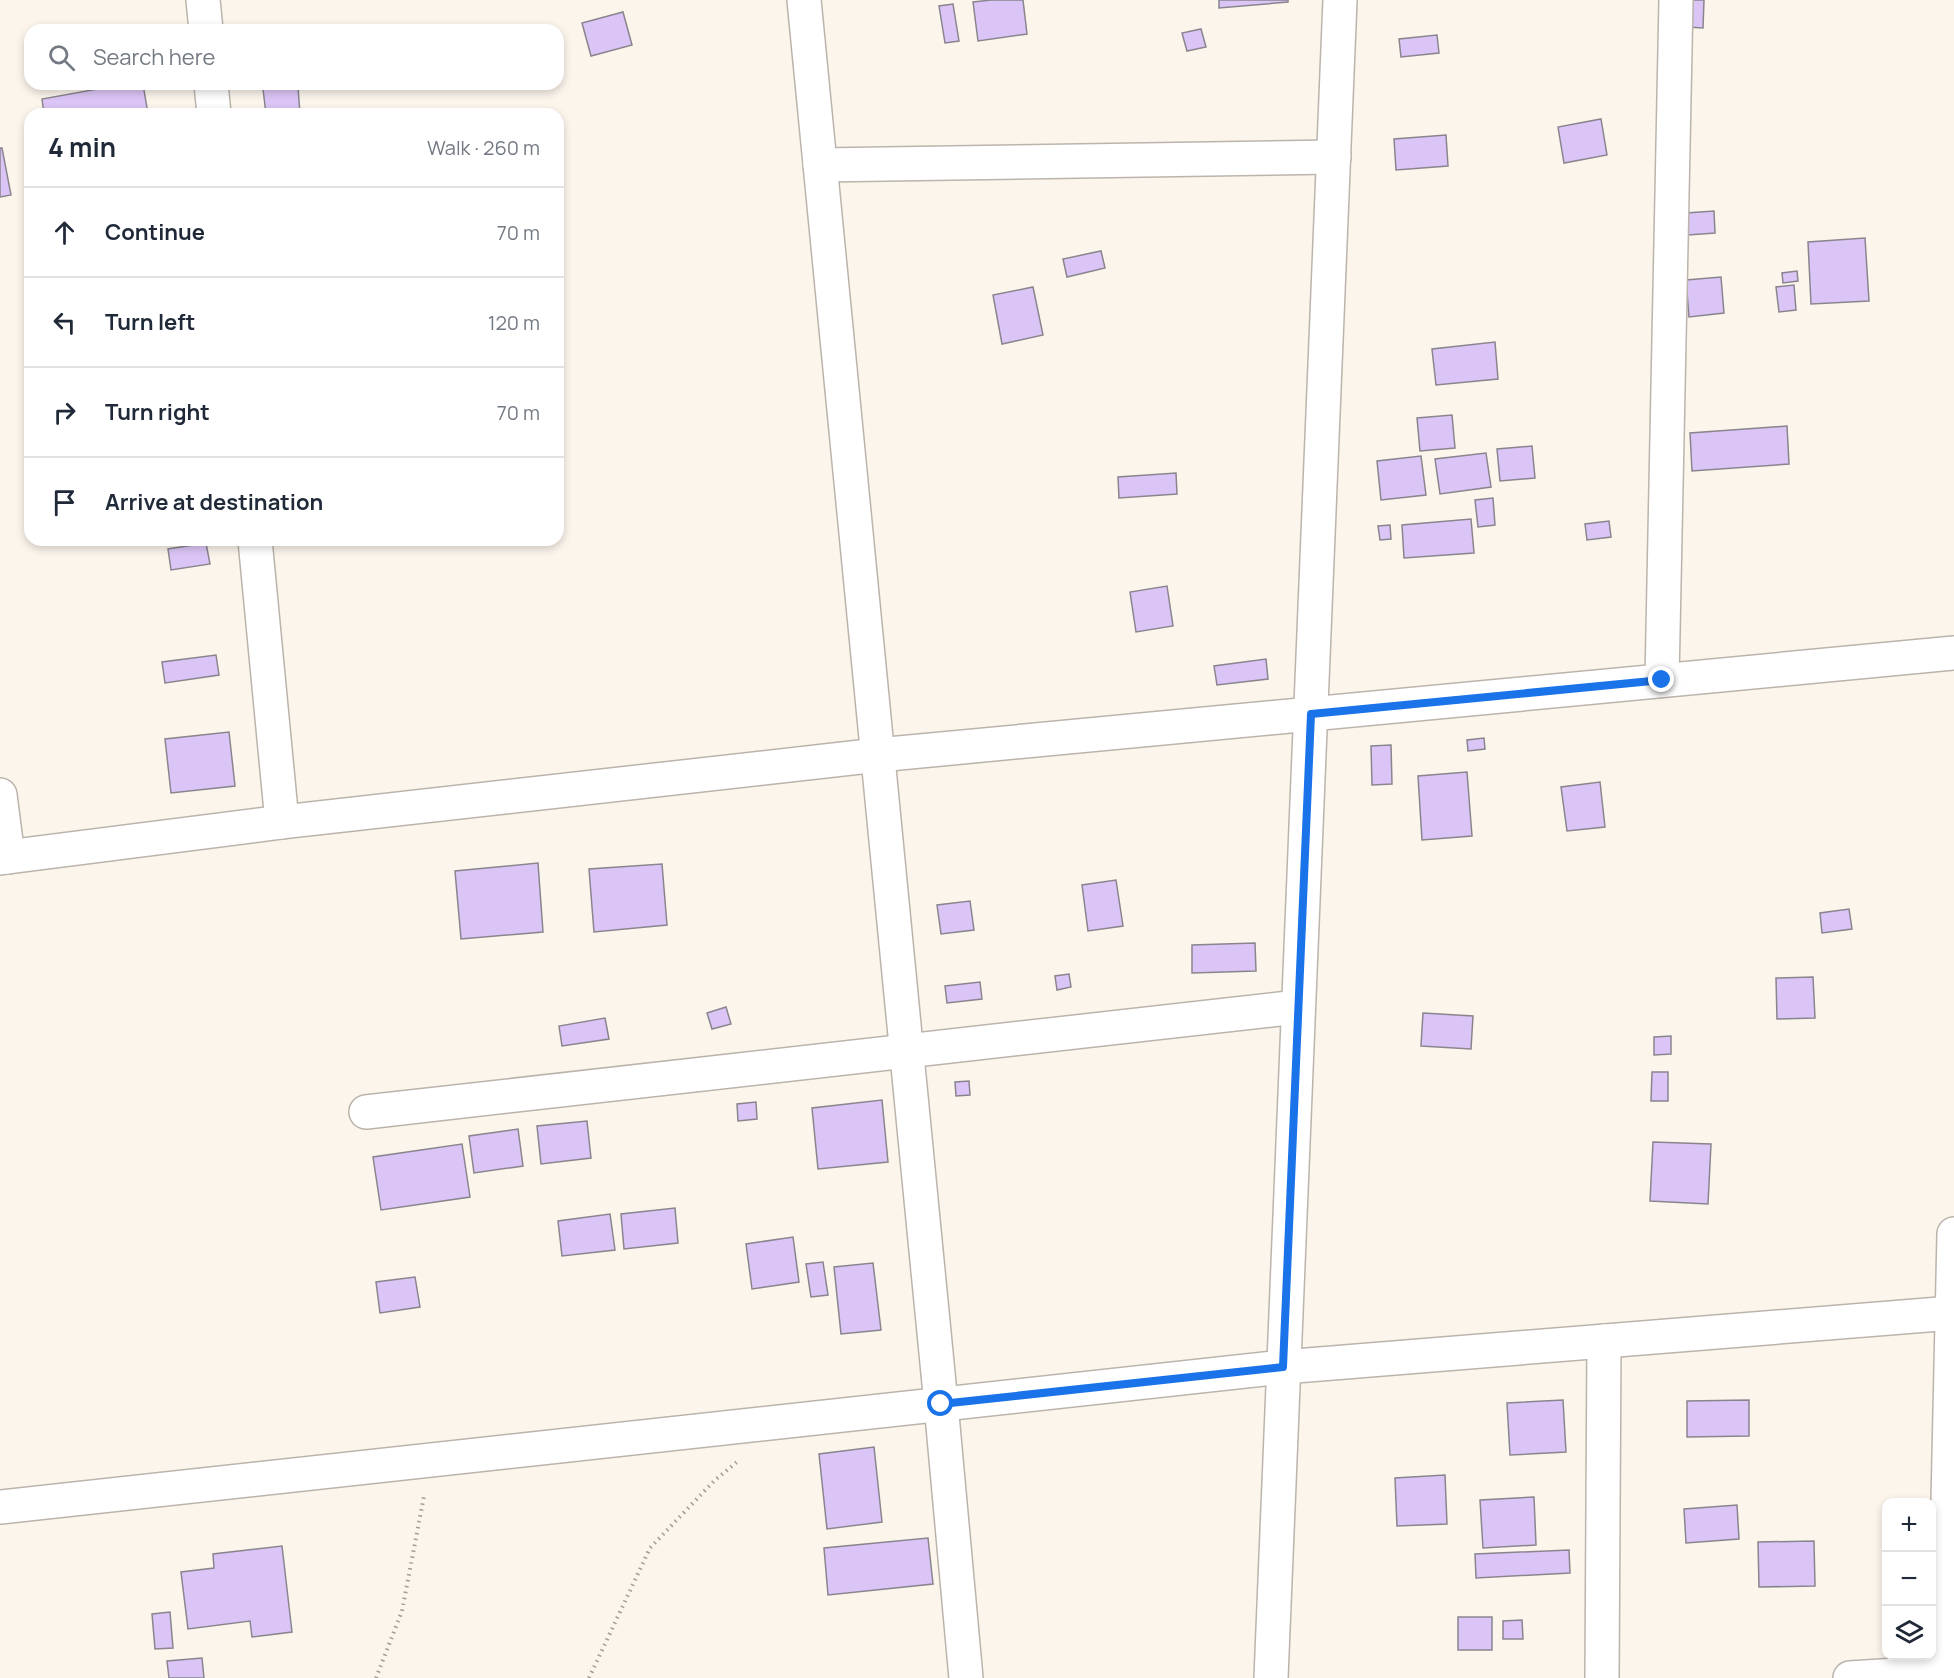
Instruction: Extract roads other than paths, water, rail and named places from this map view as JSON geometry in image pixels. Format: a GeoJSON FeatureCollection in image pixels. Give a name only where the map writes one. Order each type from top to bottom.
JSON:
{"type":"FeatureCollection","features":[{"type":"Feature","properties":{"kind":"street"},"geometry":{"type":"LineString","coordinates":[[203,0],[205,24]]}},
{"type":"Feature","properties":{"kind":"street"},"geometry":{"type":"LineString","coordinates":[[804,0],[966,1678]]}},
{"type":"Feature","properties":{"kind":"street"},"geometry":{"type":"LineString","coordinates":[[1271,1678],[1340,0]]}},
{"type":"Feature","properties":{"kind":"street"},"geometry":{"type":"LineString","coordinates":[[1662,680],[1676,0]]}},
{"type":"Feature","properties":{"kind":"street"},"geometry":{"type":"LineString","coordinates":[[212,90],[213,108]]}},
{"type":"Feature","properties":{"kind":"street"},"geometry":{"type":"LineString","coordinates":[[820,165],[1334,157]]}},
{"type":"Feature","properties":{"kind":"street"},"geometry":{"type":"LineString","coordinates":[[256,546],[282,822]]}},
{"type":"Feature","properties":{"kind":"street"},"geometry":{"type":"LineString","coordinates":[[0,795],[4,858],[282,822],[878,755],[1954,653]]}},
{"type":"Feature","properties":{"kind":"street"},"geometry":{"type":"LineString","coordinates":[[366,1112],[1298,1007]]}},
{"type":"Feature","properties":{"kind":"street"},"geometry":{"type":"LineString","coordinates":[[1850,1678],[1944,1675],[1954,1234]]}},
{"type":"Feature","properties":{"kind":"street"},"geometry":{"type":"LineString","coordinates":[[0,1507],[1283,1367],[1952,1313]]}},
{"type":"Feature","properties":{"kind":"street"},"geometry":{"type":"LineString","coordinates":[[1602,1678],[1604,1341]]}}]}
